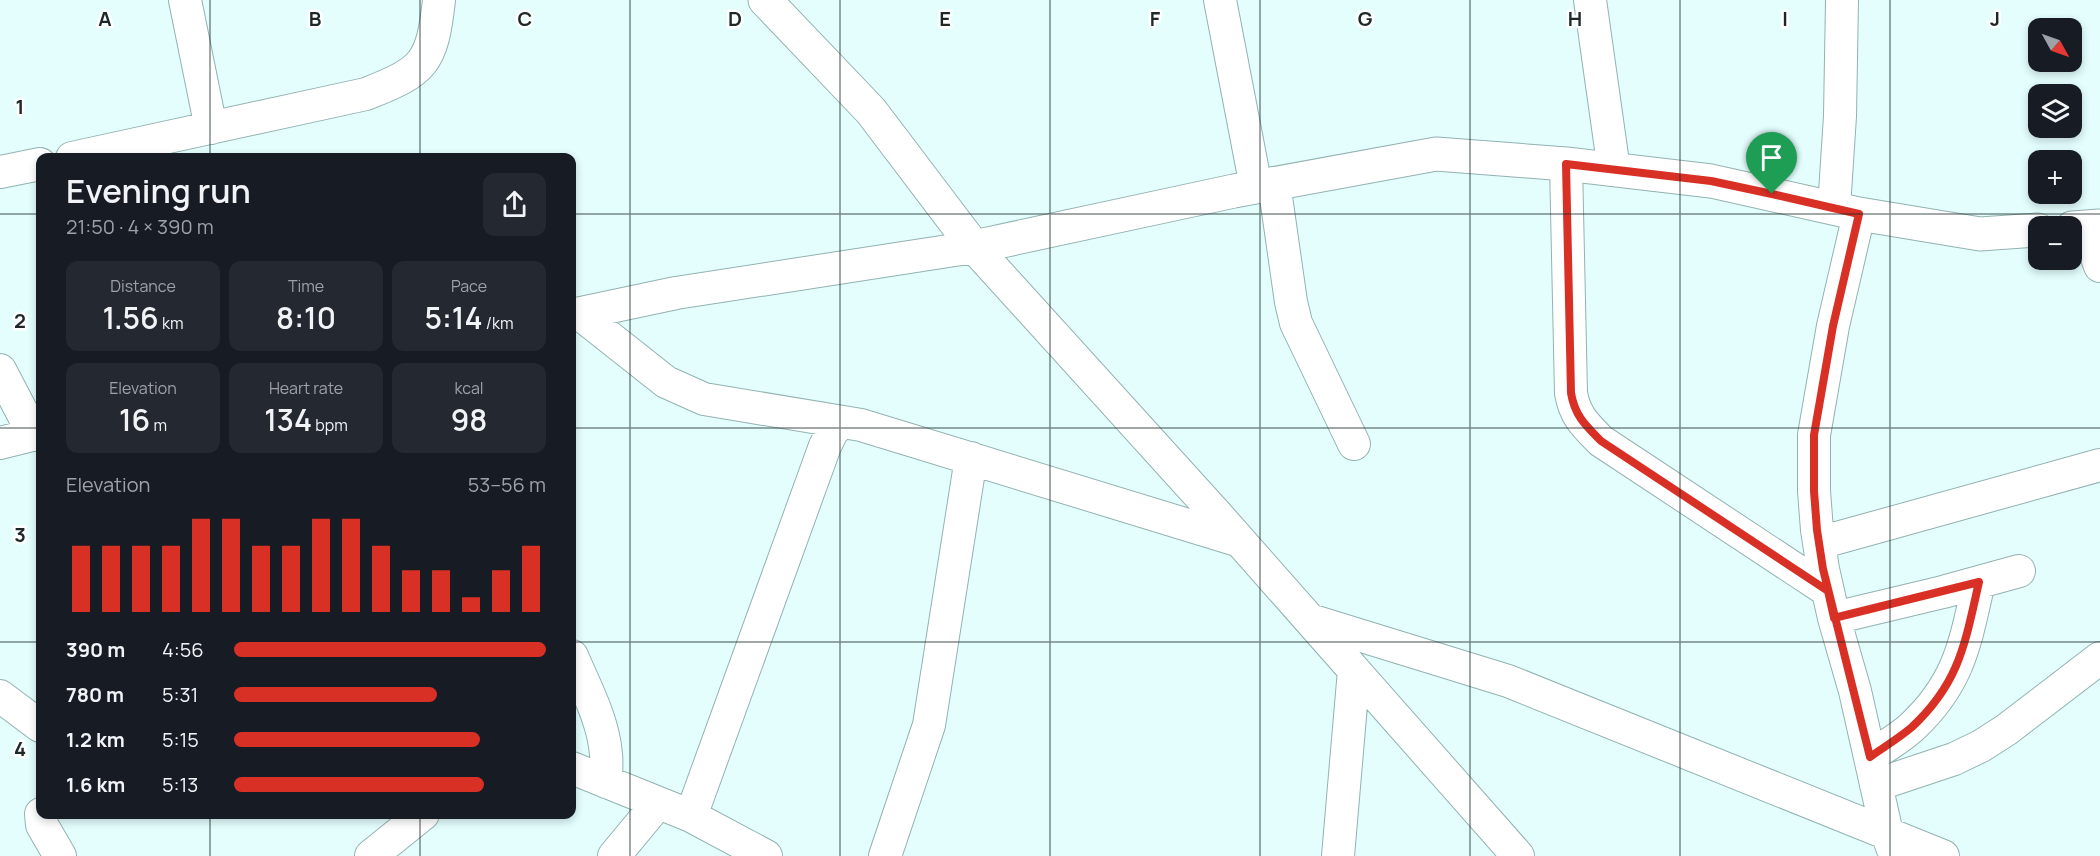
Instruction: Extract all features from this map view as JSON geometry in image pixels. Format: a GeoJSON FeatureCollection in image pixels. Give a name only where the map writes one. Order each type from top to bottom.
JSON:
{"type":"FeatureCollection","features":[{"type":"Feature","properties":{"kind":"main road"},"geometry":{"type":"LineString","coordinates":[[765,0],[871,111],[975,247],[1265,185],[1436,154],[1566,164],[1711,181],[1847,211],[1980,234],[2028,231]]}},
{"type":"Feature","properties":{"kind":"street"},"geometry":{"type":"LineString","coordinates":[[185,0],[211,128]]}},
{"type":"Feature","properties":{"kind":"street"},"geometry":{"type":"LineString","coordinates":[[95,153],[366,94],[411,74],[424,61],[434,40],[440,0]]}},
{"type":"Feature","properties":{"kind":"street"},"geometry":{"type":"LineString","coordinates":[[1220,0],[1296,323],[1354,444]]}},
{"type":"Feature","properties":{"kind":"street"},"geometry":{"type":"LineString","coordinates":[[1590,0],[1614,170]]}},
{"type":"Feature","properties":{"kind":"street"},"geometry":{"type":"LineString","coordinates":[[1842,0],[1840,116],[1847,211],[1833,326],[1814,435],[1814,491],[1819,543],[1831,605],[1855,691],[1891,845]]}},
{"type":"Feature","properties":{"kind":"street"},"geometry":{"type":"LineString","coordinates":[[1566,164],[1571,393],[1573,408],[1584,424],[1601,441],[1831,605],[1979,582],[2019,571]]}},
{"type":"Feature","properties":{"kind":"street"},"geometry":{"type":"LineString","coordinates":[[0,172],[36,165]]}},
{"type":"Feature","properties":{"kind":"street"},"geometry":{"type":"LineString","coordinates":[[2086,227],[2100,267]]}},
{"type":"Feature","properties":{"kind":"street"},"geometry":{"type":"LineString","coordinates":[[576,315],[676,293],[975,247],[1240,541],[1518,856]]}},
{"type":"Feature","properties":{"kind":"street"},"geometry":{"type":"LineString","coordinates":[[576,315],[666,382],[704,399],[861,425],[1240,541]]}},
{"type":"Feature","properties":{"kind":"street"},"geometry":{"type":"LineString","coordinates":[[0,370],[36,431]]}},
{"type":"Feature","properties":{"kind":"street"},"geometry":{"type":"LineString","coordinates":[[691,816],[825,446],[833,430],[843,422]]}},
{"type":"Feature","properties":{"kind":"street"},"geometry":{"type":"LineString","coordinates":[[0,443],[36,434]]}},
{"type":"Feature","properties":{"kind":"street"},"geometry":{"type":"LineString","coordinates":[[885,856],[929,725],[971,458]]}},
{"type":"Feature","properties":{"kind":"street"},"geometry":{"type":"LineString","coordinates":[[1819,543],[2100,465]]}},
{"type":"Feature","properties":{"kind":"street"},"geometry":{"type":"LineString","coordinates":[[1873,771],[1936,700],[1952,678],[1963,650],[1979,582]]}},
{"type":"Feature","properties":{"kind":"street"},"geometry":{"type":"LineString","coordinates":[[1309,620],[1508,681],[1891,845],[1942,856]]}},
{"type":"Feature","properties":{"kind":"street"},"geometry":{"type":"LineString","coordinates":[[1873,771],[1954,759],[1981,746],[2006,730],[2100,658]]}},
{"type":"Feature","properties":{"kind":"street"},"geometry":{"type":"LineString","coordinates":[[576,665],[597,712],[606,755],[606,782]]}},
{"type":"Feature","properties":{"kind":"street"},"geometry":{"type":"LineString","coordinates":[[1338,856],[1354,670]]}},
{"type":"Feature","properties":{"kind":"street"},"geometry":{"type":"LineString","coordinates":[[0,696],[36,723]]}},
{"type":"Feature","properties":{"kind":"street"},"geometry":{"type":"LineString","coordinates":[[576,770],[691,816],[766,856]]}},
{"type":"Feature","properties":{"kind":"street"},"geometry":{"type":"LineString","coordinates":[[614,856],[658,803]]}},
{"type":"Feature","properties":{"kind":"street"},"geometry":{"type":"LineString","coordinates":[[41,819],[42,825],[60,856]]}},
{"type":"Feature","properties":{"kind":"street"},"geometry":{"type":"LineString","coordinates":[[371,856],[417,819]]}},
{"type":"Feature","properties":{"kind":"route"},"geometry":{"type":"LineString","coordinates":[[1772,194],[1711,181],[1566,164],[1573,408],[1584,424],[1601,441],[1828,591],[1834,618],[1979,582],[1963,650],[1952,678],[1911,728],[1870,757],[1855,691],[1834,618],[1823,569],[1814,491],[1814,435],[1833,326],[1859,214],[1772,194]]}}]}
